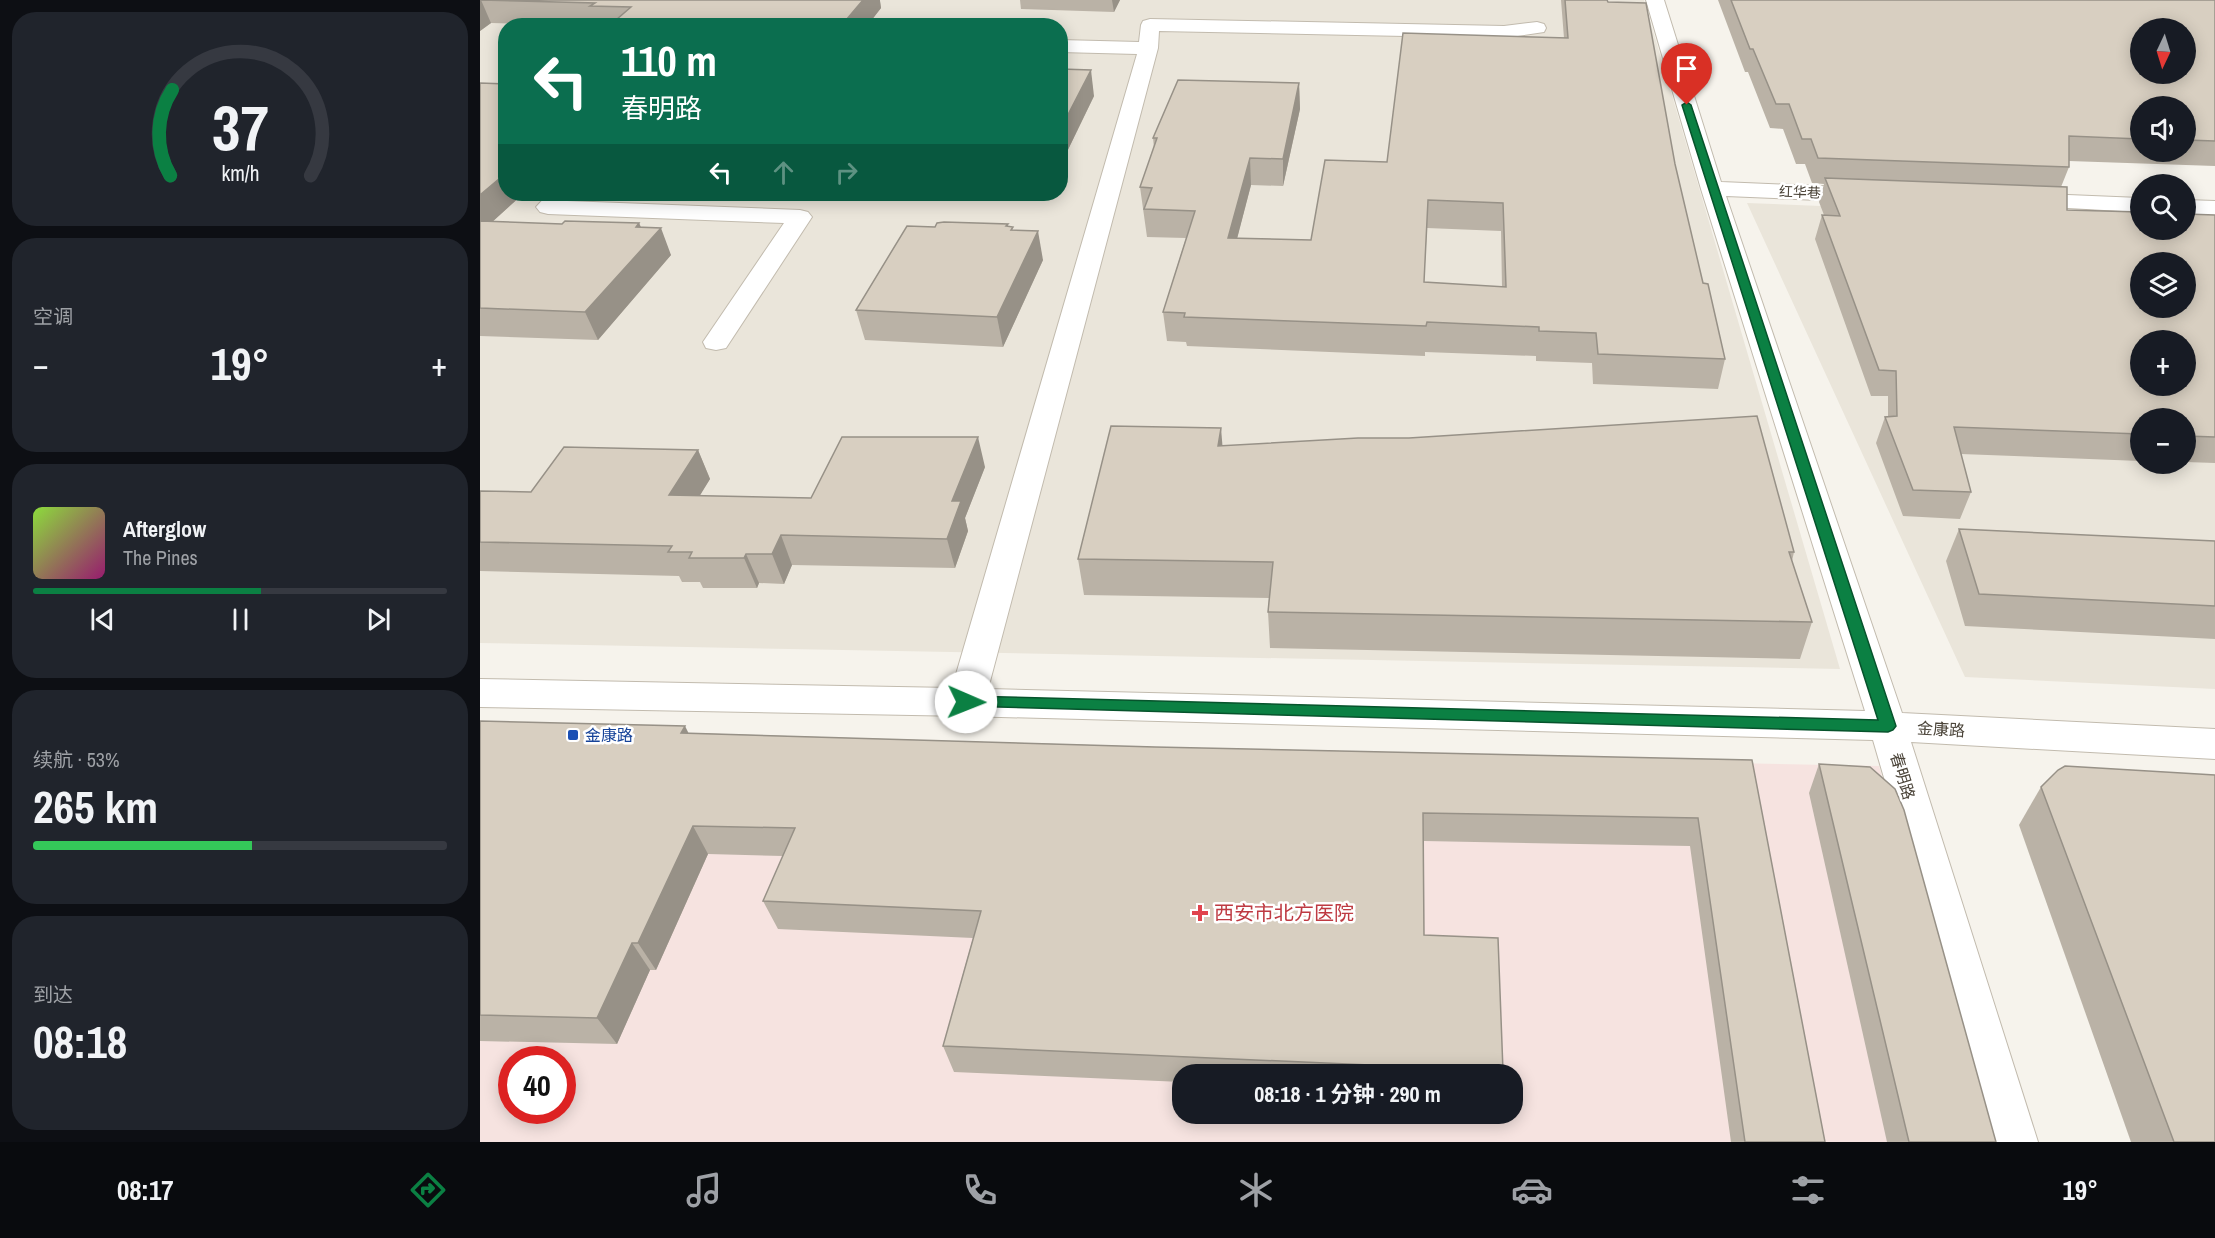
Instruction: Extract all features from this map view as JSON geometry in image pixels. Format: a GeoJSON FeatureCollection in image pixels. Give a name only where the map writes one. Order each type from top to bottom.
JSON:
{"type":"FeatureCollection","features":[{"type":"Feature","properties":{"kind":"street","name":"春明路"},"geometry":{"type":"LineString","coordinates":[[1655,0],[1712,189],[1888,726],[2014,1142]]}},
{"type":"Feature","properties":{"kind":"street"},"geometry":{"type":"LineString","coordinates":[[966,702],[1148,48],[1150,25],[1504,32],[1537,28]]}},
{"type":"Feature","properties":{"kind":"street"},"geometry":{"type":"LineString","coordinates":[[1068,46],[1148,48]]}},
{"type":"Feature","properties":{"kind":"street","name":"红华巷"},"geometry":{"type":"LineString","coordinates":[[1712,189],[1890,195]]}},
{"type":"Feature","properties":{"kind":"street"},"geometry":{"type":"LineString","coordinates":[[1998,200],[2130,205]]}},
{"type":"Feature","properties":{"kind":"street"},"geometry":{"type":"LineString","coordinates":[[554,201],[548,207],[800,218],[716,342]]}},
{"type":"Feature","properties":{"kind":"street"},"geometry":{"type":"LineString","coordinates":[[2196,207],[2215,208]]}},
{"type":"Feature","properties":{"kind":"street","name":"金康路"},"geometry":{"type":"LineString","coordinates":[[480,693],[966,702],[1888,726],[2215,744]]}},
{"type":"Feature","properties":{"kind":"shaded area"},"geometry":{"type":"Polygon","coordinates":[[[480,0],[1644,0],[1840,669],[480,643],[480,0]]]}},
{"type":"Feature","properties":{"kind":"shaded area"},"geometry":{"type":"Polygon","coordinates":[[[1747,203],[2130,219],[2130,240],[2196,240],[2196,227],[2215,222],[2215,689],[1965,677],[1747,203]]]}},
{"type":"Feature","properties":{"kind":"shaded area","name":"西安市北方医院"},"geometry":{"type":"Polygon","coordinates":[[[480,737],[1879,766],[1984,1142],[480,1142],[480,737]]]}},
{"type":"Feature","properties":{"kind":"building"},"geometry":{"type":"Polygon","coordinates":[[[481,0],[863,0],[848,18],[618,18],[631,7],[590,6],[595,3],[481,0]]]}},
{"type":"Feature","properties":{"kind":"building"},"geometry":{"type":"Polygon","coordinates":[[[1565,0],[1646,3],[1675,164],[1703,283],[1708,284],[1725,359],[1598,354],[1596,333],[1539,331],[1539,327],[1427,322],[1426,326],[1184,317],[1185,313],[1163,312],[1195,211],[1144,209],[1152,188],[1140,187],[1157,138],[1153,138],[1178,80],[1299,83],[1283,159],[1250,158],[1228,238],[1311,240],[1325,160],[1387,162],[1403,33],[1568,38],[1565,0]],[[1428,200],[1424,282],[1506,287],[1503,203],[1428,200]]]}},
{"type":"Feature","properties":{"kind":"building"},"geometry":{"type":"Polygon","coordinates":[[[1731,0],[2215,0],[2215,141],[2196,140],[2196,96],[2130,96],[2130,139],[2069,136],[2069,167],[1818,158],[1811,139],[1802,139],[1789,104],[1776,104],[1753,49],[1750,49],[1731,0]]]}},
{"type":"Feature","properties":{"kind":"building"},"geometry":{"type":"Polygon","coordinates":[[[1068,69],[1091,70],[1068,115],[1068,69]]]}},
{"type":"Feature","properties":{"kind":"building"},"geometry":{"type":"Polygon","coordinates":[[[480,83],[498,84],[498,180],[480,195],[480,83]]]}},
{"type":"Feature","properties":{"kind":"building"},"geometry":{"type":"Polygon","coordinates":[[[1825,178],[2067,187],[2067,210],[2130,212],[2130,240],[2196,240],[2196,214],[2215,215],[2215,437],[2196,436],[2196,408],[2130,408],[2130,434],[1954,427],[1971,492],[1913,490],[1885,417],[1897,416],[1896,371],[1879,370],[1822,215],[1840,216],[1825,178]]]}},
{"type":"Feature","properties":{"kind":"building"},"geometry":{"type":"Polygon","coordinates":[[[480,221],[562,224],[565,221],[639,223],[636,227],[661,228],[585,312],[480,308],[480,221]]]}},
{"type":"Feature","properties":{"kind":"building"},"geometry":{"type":"Polygon","coordinates":[[[937,223],[1008,224],[1006,226],[1013,227],[1011,230],[1038,231],[997,317],[856,310],[907,226],[935,227],[937,223]]]}},
{"type":"Feature","properties":{"kind":"building"},"geometry":{"type":"Polygon","coordinates":[[[1757,416],[1794,552],[1789,552],[1812,622],[1268,612],[1273,562],[1078,559],[1111,426],[1221,428],[1218,446],[1358,438],[1409,438],[1757,416]]]}},
{"type":"Feature","properties":{"kind":"building"},"geometry":{"type":"Polygon","coordinates":[[[842,437],[978,437],[952,501],[961,501],[947,539],[781,535],[772,554],[746,554],[744,558],[689,558],[692,552],[668,552],[672,546],[480,542],[480,491],[531,492],[564,447],[698,450],[669,495],[811,498],[842,437]]]}},
{"type":"Feature","properties":{"kind":"building"},"geometry":{"type":"Polygon","coordinates":[[[1959,529],[2215,541],[2215,606],[1979,594],[1959,529]]]}},
{"type":"Feature","properties":{"kind":"building"},"geometry":{"type":"Polygon","coordinates":[[[480,721],[685,726],[681,733],[1155,747],[1752,760],[1825,1142],[1745,1142],[1698,818],[1423,813],[1424,935],[1498,938],[1503,1064],[1346,1064],[943,1046],[981,911],[763,901],[795,828],[693,826],[638,943],[632,943],[597,1018],[480,1015],[480,721]]]}},
{"type":"Feature","properties":{"kind":"building"},"geometry":{"type":"Polygon","coordinates":[[[1819,764],[1870,767],[1895,789],[1904,810],[1996,1142],[1909,1142],[1819,764]]]}},
{"type":"Feature","properties":{"kind":"building"},"geometry":{"type":"Polygon","coordinates":[[[2065,766],[2215,775],[2215,1142],[2174,1142],[2041,787],[2065,766]]]}},
{"type":"Feature","properties":{"kind":"place","name":"金康路"},"geometry":{"type":"Point","coordinates":[573,735]}},
{"type":"Feature","properties":{"kind":"place","name":"西安市北方医院"},"geometry":{"type":"Point","coordinates":[1200,913]}},
{"type":"Feature","properties":{"kind":"route"},"geometry":{"type":"LineString","coordinates":[[966,702],[1888,726],[1712,189],[1687,105]]}}]}
